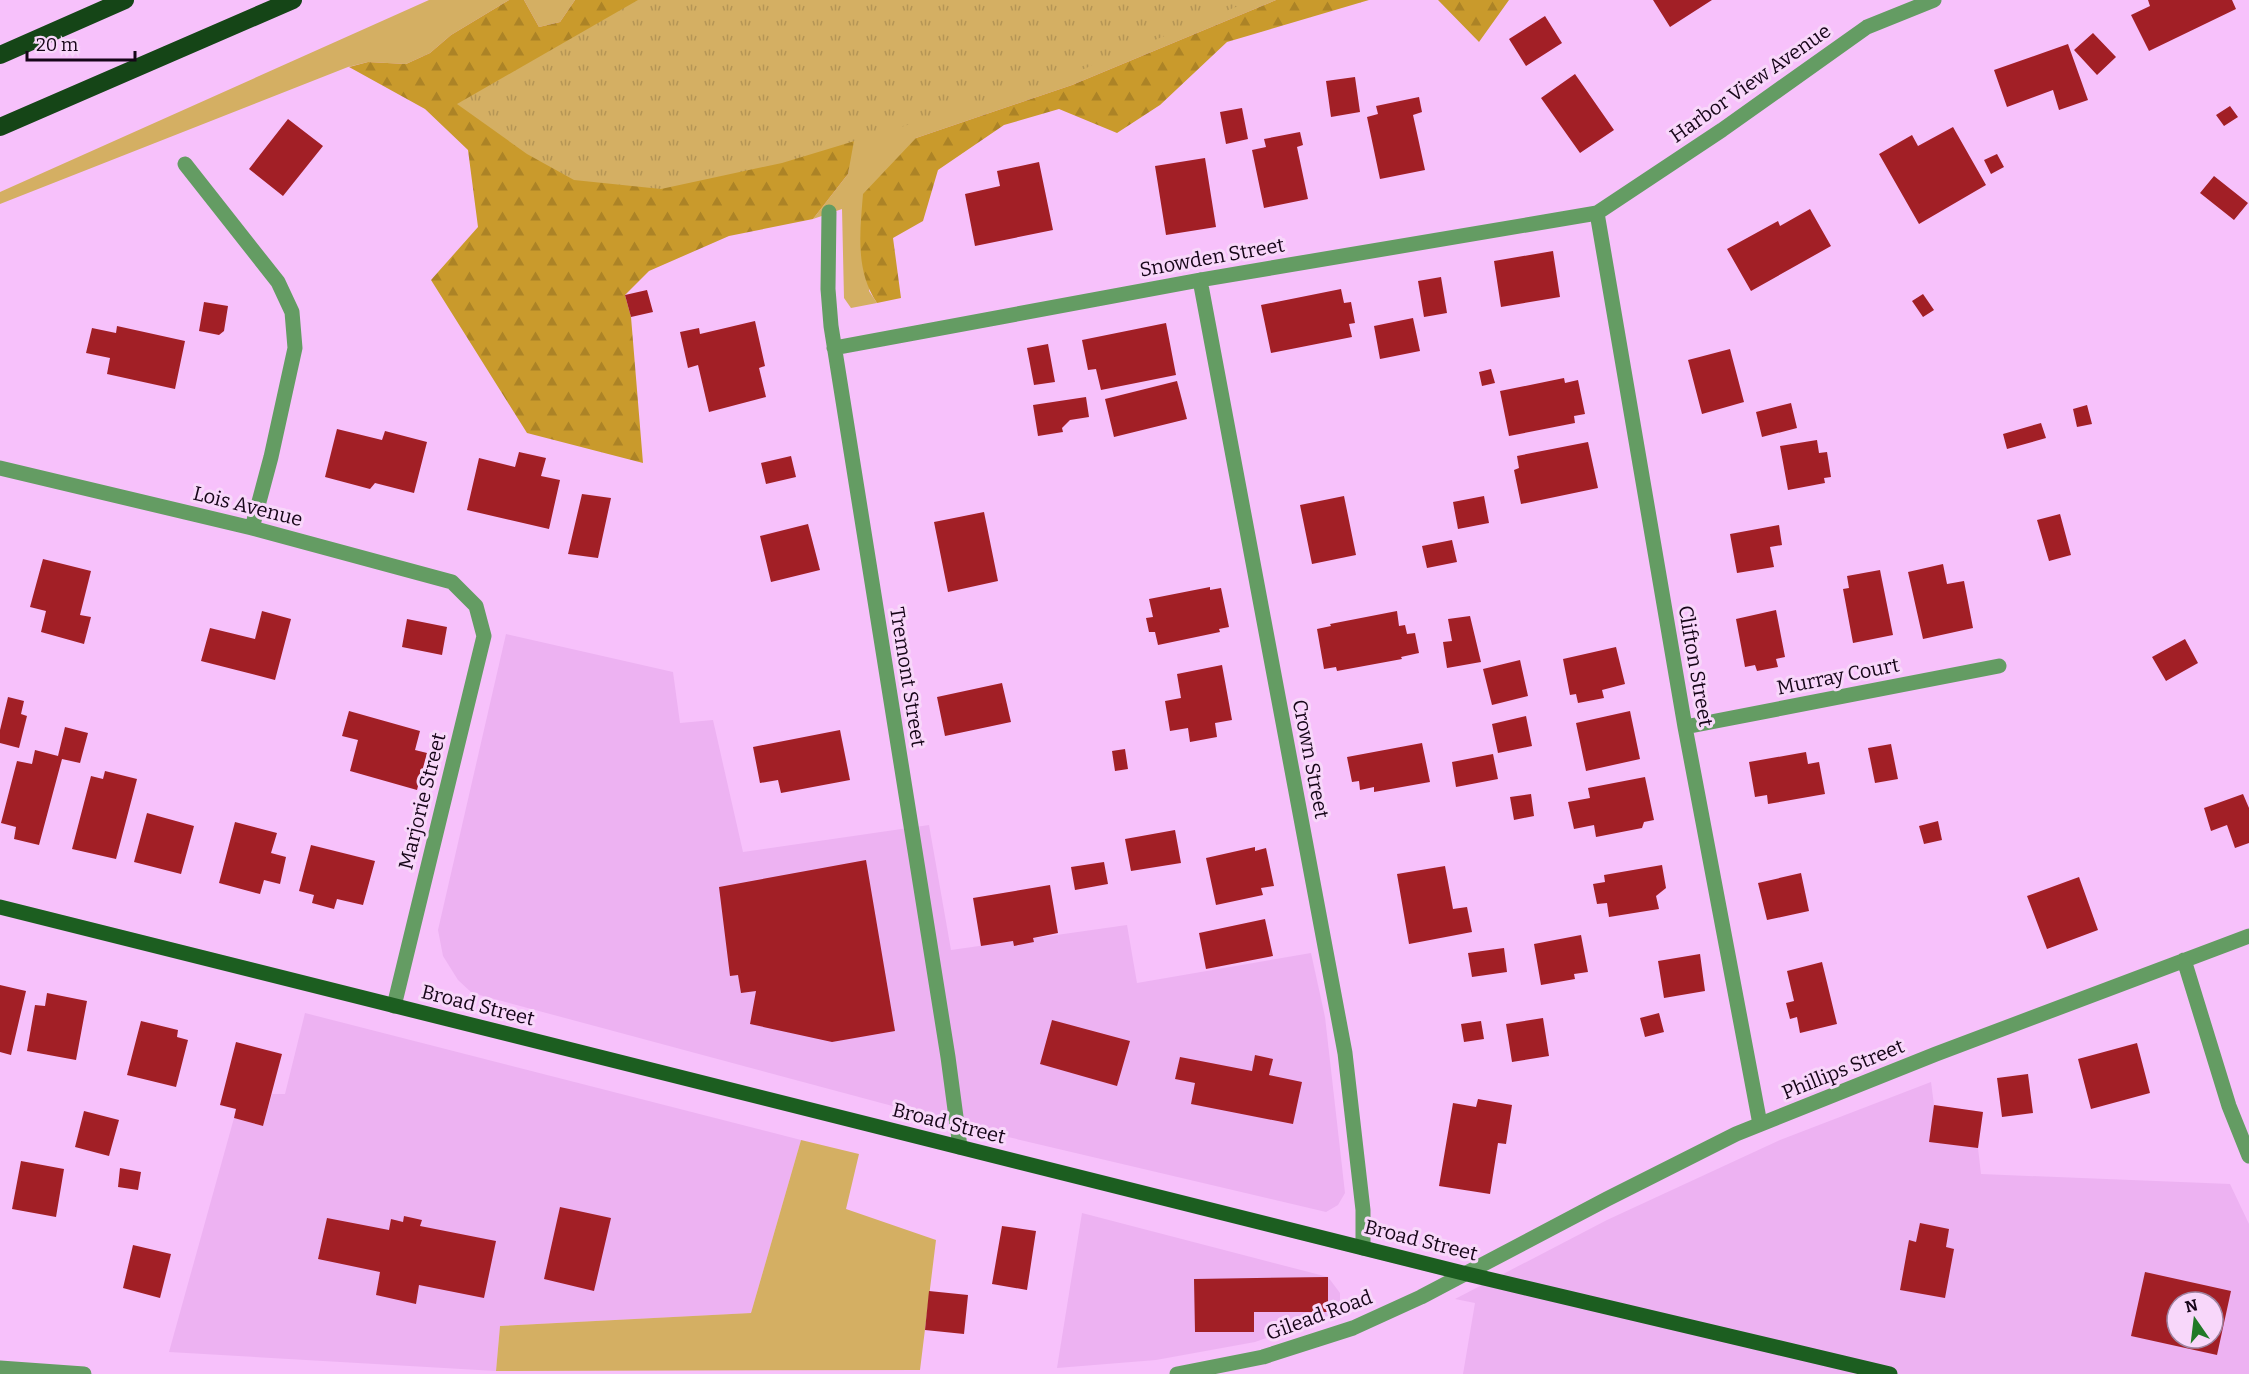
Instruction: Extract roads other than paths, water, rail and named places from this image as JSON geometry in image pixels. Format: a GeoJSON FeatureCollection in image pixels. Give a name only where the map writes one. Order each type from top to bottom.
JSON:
{"type":"FeatureCollection","features":[{"type":"Feature","properties":{"kind":"highway"},"geometry":{"type":"LineString","coordinates":[[0,55],[125,0]]}},
{"type":"Feature","properties":{"kind":"highway"},"geometry":{"type":"LineString","coordinates":[[0,127],[293,0]]}},
{"type":"Feature","properties":{"kind":"highway"},"geometry":{"type":"LineString","coordinates":[[0,141],[59,102]]}},
{"type":"Feature","properties":{"kind":"main road","name":"Broad Street"},"geometry":{"type":"LineString","coordinates":[[0,907],[1467,1274],[1890,1374]]}},
{"type":"Feature","properties":{"kind":"street","name":"Harbor View Avenue"},"geometry":{"type":"LineString","coordinates":[[1597,213],[1722,130],[1867,27],[1934,0]]}},
{"type":"Feature","properties":{"kind":"street"},"geometry":{"type":"LineString","coordinates":[[185,164],[278,282],[292,312],[295,348],[272,457],[252,528]]}},
{"type":"Feature","properties":{"kind":"street","name":"Tremont Street"},"geometry":{"type":"LineString","coordinates":[[828,212],[828,289],[834,348],[948,1057],[960,1147]]}},
{"type":"Feature","properties":{"kind":"street","name":"Snowden Street"},"geometry":{"type":"LineString","coordinates":[[834,348],[1200,280],[1597,213]]}},
{"type":"Feature","properties":{"kind":"street","name":"Clifton Street"},"geometry":{"type":"LineString","coordinates":[[1597,213],[1685,727],[1760,1124]]}},
{"type":"Feature","properties":{"kind":"street","name":"Crown Street"},"geometry":{"type":"LineString","coordinates":[[1200,280],[1345,1053],[1363,1210],[1363,1248]]}},
{"type":"Feature","properties":{"kind":"street","name":"Lois Avenue"},"geometry":{"type":"LineString","coordinates":[[0,468],[252,528],[452,582],[476,606]]}},
{"type":"Feature","properties":{"kind":"street","name":"Marjorie Street"},"geometry":{"type":"LineString","coordinates":[[394,1006],[484,636],[476,606]]}},
{"type":"Feature","properties":{"kind":"street","name":"Murray Court"},"geometry":{"type":"LineString","coordinates":[[1685,727],[1999,666]]}},
{"type":"Feature","properties":{"kind":"street","name":"Phillips Street"},"geometry":{"type":"LineString","coordinates":[[1467,1274],[1679,1162],[1760,1124],[2249,936]]}},
{"type":"Feature","properties":{"kind":"street"},"geometry":{"type":"LineString","coordinates":[[2184,960],[2229,1106],[2249,1156]]}},
{"type":"Feature","properties":{"kind":"street","name":"Gilead Road"},"geometry":{"type":"LineString","coordinates":[[1177,1374],[1263,1357],[1353,1328],[1467,1274]]}},
{"type":"Feature","properties":{"kind":"street"},"geometry":{"type":"LineString","coordinates":[[0,1368],[84,1374]]}}]}
